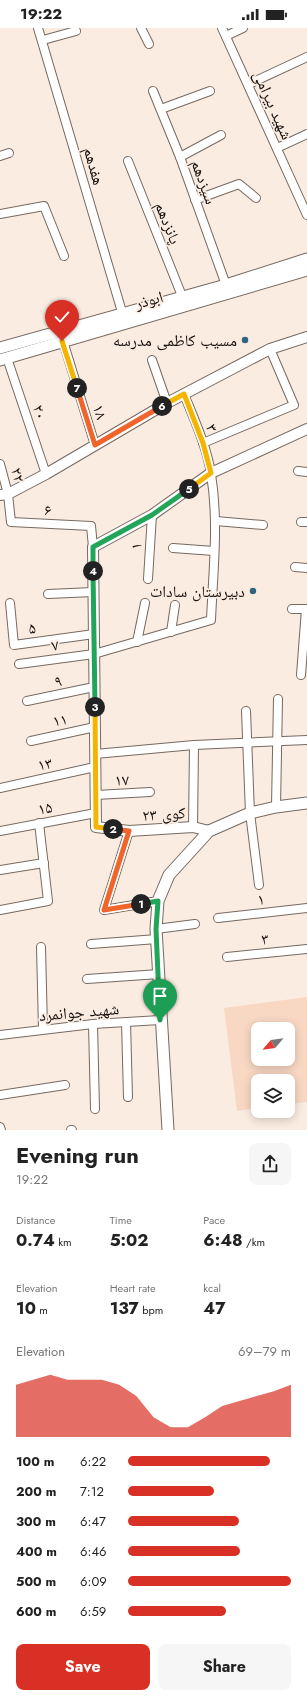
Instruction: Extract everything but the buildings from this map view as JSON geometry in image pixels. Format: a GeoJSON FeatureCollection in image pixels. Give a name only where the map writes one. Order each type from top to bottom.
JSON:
{"type":"FeatureCollection","features":[{"type":"Feature","properties":{"kind":"main road","name":"ابوذر"},"geometry":{"type":"LineString","coordinates":[[0,348],[122,312],[226,284],[307,259]]}},
{"type":"Feature","properties":{"kind":"main road","name":"ابوذر"},"geometry":{"type":"LineString","coordinates":[[4,359],[307,270]]}},
{"type":"Feature","properties":{"kind":"main road"},"geometry":{"type":"LineString","coordinates":[[168,1130],[160,1020],[157,934],[158,901],[169,875],[209,831],[250,813],[276,807],[307,803]]}},
{"type":"Feature","properties":{"kind":"street","name":"هفدهم"},"geometry":{"type":"LineString","coordinates":[[38,28],[43,40],[122,312]]}},
{"type":"Feature","properties":{"kind":"street"},"geometry":{"type":"LineString","coordinates":[[141,28],[149,44]]}},
{"type":"Feature","properties":{"kind":"street","name":"شهید بیرامی"},"geometry":{"type":"LineString","coordinates":[[222,28],[307,216]]}},
{"type":"Feature","properties":{"kind":"street"},"geometry":{"type":"LineString","coordinates":[[226,36],[243,28]]}},
{"type":"Feature","properties":{"kind":"street"},"geometry":{"type":"LineString","coordinates":[[43,40],[76,31]]}},
{"type":"Feature","properties":{"kind":"street"},"geometry":{"type":"LineString","coordinates":[[248,84],[307,57]]}},
{"type":"Feature","properties":{"kind":"street","name":"سیزدهم"},"geometry":{"type":"LineString","coordinates":[[153,91],[180,157],[226,284]]}},
{"type":"Feature","properties":{"kind":"street"},"geometry":{"type":"LineString","coordinates":[[161,109],[210,91]]}},
{"type":"Feature","properties":{"kind":"street"},"geometry":{"type":"LineString","coordinates":[[277,148],[307,134]]}},
{"type":"Feature","properties":{"kind":"street"},"geometry":{"type":"LineString","coordinates":[[180,157],[221,135]]}},
{"type":"Feature","properties":{"kind":"street"},"geometry":{"type":"LineString","coordinates":[[0,156],[9,153]]}},
{"type":"Feature","properties":{"kind":"street","name":"پانزدهم"},"geometry":{"type":"LineString","coordinates":[[128,161],[182,296]]}},
{"type":"Feature","properties":{"kind":"street"},"geometry":{"type":"LineString","coordinates":[[195,200],[239,184],[256,198]]}},
{"type":"Feature","properties":{"kind":"street"},"geometry":{"type":"LineString","coordinates":[[0,214],[44,206],[64,256]]}},
{"type":"Feature","properties":{"kind":"street"},"geometry":{"type":"LineString","coordinates":[[4,494],[46,474],[167,403],[270,349],[307,336]]}},
{"type":"Feature","properties":{"kind":"street","name":"۱۸"},"geometry":{"type":"LineString","coordinates":[[62,341],[95,445]]}},
{"type":"Feature","properties":{"kind":"street"},"geometry":{"type":"LineString","coordinates":[[203,443],[294,405],[270,349]]}},
{"type":"Feature","properties":{"kind":"street","name":"۲۰"},"geometry":{"type":"LineString","coordinates":[[4,359],[46,474]]}},
{"type":"Feature","properties":{"kind":"street"},"geometry":{"type":"LineString","coordinates":[[152,360],[167,403]]}},
{"type":"Feature","properties":{"kind":"street","name":"۳"},"geometry":{"type":"LineString","coordinates":[[171,632],[211,620],[216,521],[211,473],[203,443],[184,394]]}},
{"type":"Feature","properties":{"kind":"street"},"geometry":{"type":"LineString","coordinates":[[96,813],[93,547],[152,515],[211,473],[307,429]]}},
{"type":"Feature","properties":{"kind":"street","name":"۲۲"},"geometry":{"type":"LineString","coordinates":[[0,464],[4,494]]}},
{"type":"Feature","properties":{"kind":"street"},"geometry":{"type":"LineString","coordinates":[[298,471],[307,472]]}},
{"type":"Feature","properties":{"kind":"street","name":"۶"},"geometry":{"type":"LineString","coordinates":[[4,494],[11,522],[91,526],[93,547]]}},
{"type":"Feature","properties":{"kind":"street","name":"۱"},"geometry":{"type":"LineString","coordinates":[[148,580],[152,515]]}},
{"type":"Feature","properties":{"kind":"street"},"geometry":{"type":"LineString","coordinates":[[216,521],[263,524]]}},
{"type":"Feature","properties":{"kind":"street"},"geometry":{"type":"LineString","coordinates":[[173,548],[214,551]]}},
{"type":"Feature","properties":{"kind":"street"},"geometry":{"type":"LineString","coordinates":[[295,567],[307,568]]}},
{"type":"Feature","properties":{"kind":"street"},"geometry":{"type":"LineString","coordinates":[[48,594],[93,592]]}},
{"type":"Feature","properties":{"kind":"street","name":"۵"},"geometry":{"type":"LineString","coordinates":[[10,603],[14,645],[94,634]]}},
{"type":"Feature","properties":{"kind":"street"},"geometry":{"type":"LineString","coordinates":[[137,642],[145,603]]}},
{"type":"Feature","properties":{"kind":"street"},"geometry":{"type":"LineString","coordinates":[[171,632],[175,605]]}},
{"type":"Feature","properties":{"kind":"street"},"geometry":{"type":"LineString","coordinates":[[292,609],[306,609],[301,675]]}},
{"type":"Feature","properties":{"kind":"street","name":"۷"},"geometry":{"type":"LineString","coordinates":[[19,664],[94,654],[171,632]]}},
{"type":"Feature","properties":{"kind":"street","name":"۹"},"geometry":{"type":"LineString","coordinates":[[27,702],[94,687]]}},
{"type":"Feature","properties":{"kind":"street"},"geometry":{"type":"LineString","coordinates":[[276,807],[278,699]]}},
{"type":"Feature","properties":{"kind":"street"},"geometry":{"type":"LineString","coordinates":[[246,711],[250,813],[259,885]]}},
{"type":"Feature","properties":{"kind":"street","name":"۱۱"},"geometry":{"type":"LineString","coordinates":[[31,741],[95,727]]}},
{"type":"Feature","properties":{"kind":"street"},"geometry":{"type":"LineString","coordinates":[[95,754],[194,745],[307,740]]}},
{"type":"Feature","properties":{"kind":"street"},"geometry":{"type":"LineString","coordinates":[[194,745],[194,827]]}},
{"type":"Feature","properties":{"kind":"street","name":"۱۳"},"geometry":{"type":"LineString","coordinates":[[0,788],[95,767]]}},
{"type":"Feature","properties":{"kind":"street","name":"۱۷"},"geometry":{"type":"LineString","coordinates":[[96,795],[150,792]]}},
{"type":"Feature","properties":{"kind":"street","name":"کوی ۲۳"},"geometry":{"type":"LineString","coordinates":[[96,813],[96,827],[129,831],[194,827],[209,831]]}},
{"type":"Feature","properties":{"kind":"street","name":"۱۵"},"geometry":{"type":"LineString","coordinates":[[0,830],[96,813]]}},
{"type":"Feature","properties":{"kind":"street"},"geometry":{"type":"LineString","coordinates":[[0,910],[48,901],[39,823]]}},
{"type":"Feature","properties":{"kind":"street"},"geometry":{"type":"LineString","coordinates":[[129,831],[104,910],[158,901]]}},
{"type":"Feature","properties":{"kind":"street"},"geometry":{"type":"LineString","coordinates":[[0,870],[44,863]]}},
{"type":"Feature","properties":{"kind":"street","name":"۱"},"geometry":{"type":"LineString","coordinates":[[218,918],[307,908]]}},
{"type":"Feature","properties":{"kind":"street"},"geometry":{"type":"LineString","coordinates":[[91,944],[157,934],[195,924]]}},
{"type":"Feature","properties":{"kind":"street"},"geometry":{"type":"LineString","coordinates":[[41,947],[43,1029]]}},
{"type":"Feature","properties":{"kind":"street","name":"۳"},"geometry":{"type":"LineString","coordinates":[[227,957],[307,949]]}},
{"type":"Feature","properties":{"kind":"street"},"geometry":{"type":"LineString","coordinates":[[87,979],[159,974]]}},
{"type":"Feature","properties":{"kind":"street","name":"شهید جوانمرد"},"geometry":{"type":"LineString","coordinates":[[0,1035],[93,1024],[160,1020]]}},
{"type":"Feature","properties":{"kind":"street"},"geometry":{"type":"LineString","coordinates":[[126,1022],[128,1097]]}},
{"type":"Feature","properties":{"kind":"street"},"geometry":{"type":"LineString","coordinates":[[93,1024],[95,1109]]}},
{"type":"Feature","properties":{"kind":"street"},"geometry":{"type":"LineString","coordinates":[[0,1095],[65,1085]]}},
{"type":"Feature","properties":{"kind":"shaded area"},"geometry":{"type":"Polygon","coordinates":[[[307,997],[307,1102],[295,1103],[295,1074],[251,1074],[251,1109],[237,1111],[224,1008],[307,997]]]}},
{"type":"Feature","properties":{"kind":"place","name":"مسیب کاظمی مدرسه"},"geometry":{"type":"Point","coordinates":[245,340]}},
{"type":"Feature","properties":{"kind":"place","name":"دبیرستان سادات"},"geometry":{"type":"Point","coordinates":[253,591]}},
{"type":"Feature","properties":{"kind":"route"},"geometry":{"type":"LineString","coordinates":[[62,341],[95,445],[184,394],[203,443],[211,473],[152,515],[93,547],[96,827],[129,831],[104,910],[158,901],[156,929],[160,1020]]}}]}
